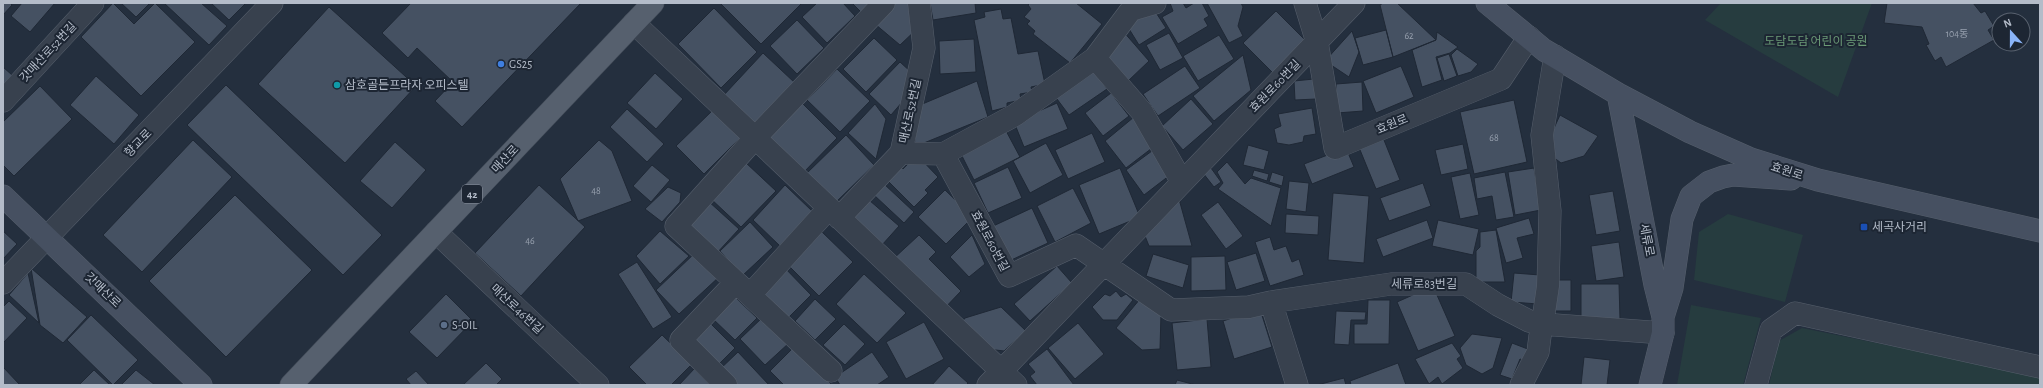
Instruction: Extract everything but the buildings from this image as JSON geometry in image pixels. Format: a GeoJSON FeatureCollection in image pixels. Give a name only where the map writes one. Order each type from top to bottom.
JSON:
{"type":"FeatureCollection","features":[{"type":"Feature","properties":{"kind":"main road","name":"매산로"},"geometry":{"type":"LineString","coordinates":[[291,385],[653,3]]}},
{"type":"Feature","properties":{"kind":"street","name":"갓매산로52번길"},"geometry":{"type":"LineString","coordinates":[[3,101],[93,3]]}},
{"type":"Feature","properties":{"kind":"street","name":"향교로"},"geometry":{"type":"LineString","coordinates":[[3,283],[272,3]]}},
{"type":"Feature","properties":{"kind":"street"},"geometry":{"type":"LineString","coordinates":[[831,371],[676,226],[755,138],[884,3]]}},
{"type":"Feature","properties":{"kind":"street","name":"매산로52번길"},"geometry":{"type":"LineString","coordinates":[[743,288],[834,213],[901,154],[924,48],[919,3]]}},
{"type":"Feature","properties":{"kind":"street"},"geometry":{"type":"LineString","coordinates":[[901,154],[943,154],[1014,115],[1095,58],[1131,10],[1155,3]]}},
{"type":"Feature","properties":{"kind":"street"},"geometry":{"type":"LineString","coordinates":[[1305,3],[1317,42]]}},
{"type":"Feature","properties":{"kind":"street","name":"효원로60번길"},"geometry":{"type":"LineString","coordinates":[[1002,380],[1104,264],[1354,3]]}},
{"type":"Feature","properties":{"kind":"street","name":"효원로"},"geometry":{"type":"LineString","coordinates":[[1487,3],[1555,56],[1618,94],[1692,133],[1744,156],[1818,180],[2040,231]]}},
{"type":"Feature","properties":{"kind":"street"},"geometry":{"type":"LineString","coordinates":[[634,23],[834,213],[1002,380]]}},
{"type":"Feature","properties":{"kind":"street","name":"효원로"},"geometry":{"type":"LineString","coordinates":[[1317,42],[1335,148],[1501,79],[1529,37]]}},
{"type":"Feature","properties":{"kind":"street"},"geometry":{"type":"LineString","coordinates":[[1544,313],[1548,286],[1550,211],[1542,135],[1555,56]]}},
{"type":"Feature","properties":{"kind":"street"},"geometry":{"type":"LineString","coordinates":[[1095,58],[1142,112],[1182,182]]}},
{"type":"Feature","properties":{"kind":"street","name":"세류로"},"geometry":{"type":"LineString","coordinates":[[1618,94],[1663,325],[1650,385]]}},
{"type":"Feature","properties":{"kind":"street","name":"효원로60번길"},"geometry":{"type":"LineString","coordinates":[[943,154],[1009,276],[1076,245],[1104,264]]}},
{"type":"Feature","properties":{"kind":"street"},"geometry":{"type":"LineString","coordinates":[[1663,325],[1672,288],[1682,219],[1691,196],[1698,189],[1723,176],[1733,175],[1758,178],[1818,180]]}},
{"type":"Feature","properties":{"kind":"street","name":"갓매산로"},"geometry":{"type":"LineString","coordinates":[[3,196],[202,385]]}},
{"type":"Feature","properties":{"kind":"street","name":"매산로46번길"},"geometry":{"type":"LineString","coordinates":[[436,232],[598,385]]}},
{"type":"Feature","properties":{"kind":"street","name":"세류로83번길"},"geometry":{"type":"LineString","coordinates":[[1104,264],[1171,310],[1249,307],[1271,302],[1391,284],[1466,284],[1498,305],[1529,321],[1542,324],[1663,325]]}},
{"type":"Feature","properties":{"kind":"street"},"geometry":{"type":"LineString","coordinates":[[726,385],[680,340],[743,288]]}},
{"type":"Feature","properties":{"kind":"street"},"geometry":{"type":"LineString","coordinates":[[1271,302],[1297,385]]}},
{"type":"Feature","properties":{"kind":"street"},"geometry":{"type":"LineString","coordinates":[[1756,385],[1771,330],[1795,313],[2040,367]]}},
{"type":"Feature","properties":{"kind":"street"},"geometry":{"type":"LineString","coordinates":[[1521,385],[1538,352],[1540,336]]}},
{"type":"Feature","properties":{"kind":"green space","name":"도담도담 어린이 공원"},"geometry":{"type":"Polygon","coordinates":[[[1721,3],[1872,3],[1838,97],[1705,20],[1721,3]]]}},
{"type":"Feature","properties":{"kind":"green space"},"geometry":{"type":"Polygon","coordinates":[[[1728,214],[1803,235],[1785,302],[1694,280],[1699,232],[1728,214]]]}},
{"type":"Feature","properties":{"kind":"green space"},"geometry":{"type":"Polygon","coordinates":[[[1691,305],[1761,318],[1743,385],[1677,385],[1691,305]]]}},
{"type":"Feature","properties":{"kind":"green space"},"geometry":{"type":"Polygon","coordinates":[[[1802,328],[2040,376],[2040,385],[1769,385],[1779,341],[1802,328]]]}},
{"type":"Feature","properties":{"kind":"place","name":"GS25"},"geometry":{"type":"Point","coordinates":[501,64]}},
{"type":"Feature","properties":{"kind":"place","name":"삼호골든프라자 오피스텔"},"geometry":{"type":"Point","coordinates":[337,85]}},
{"type":"Feature","properties":{"kind":"place","name":"세곡사거리"},"geometry":{"type":"Point","coordinates":[1864,227]}},
{"type":"Feature","properties":{"kind":"place","name":"S-OIL"},"geometry":{"type":"Point","coordinates":[444,325]}}]}
